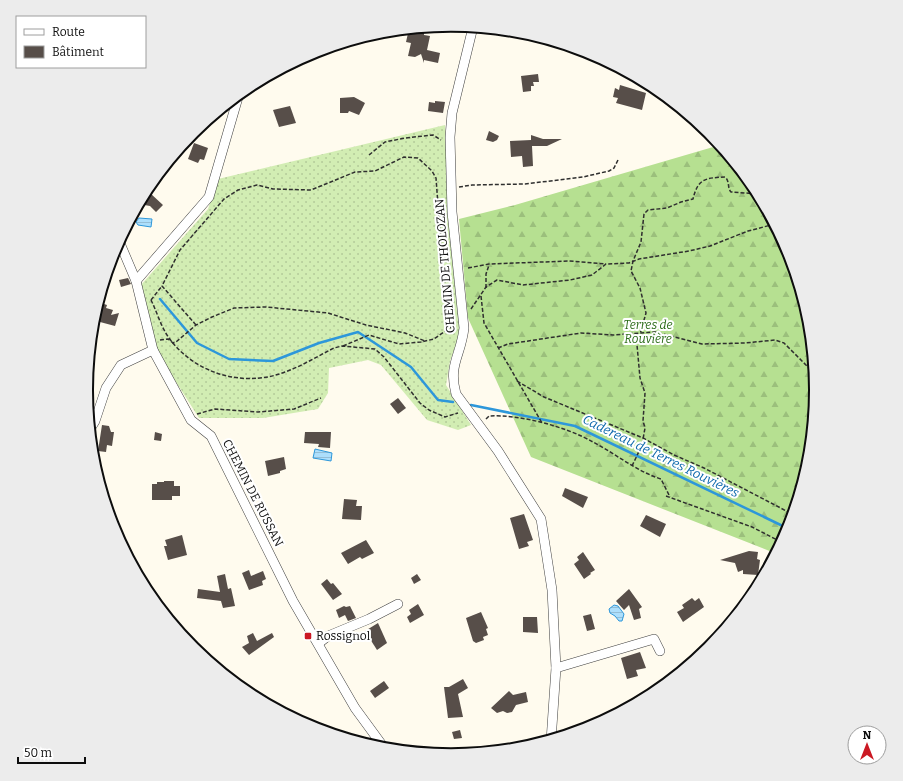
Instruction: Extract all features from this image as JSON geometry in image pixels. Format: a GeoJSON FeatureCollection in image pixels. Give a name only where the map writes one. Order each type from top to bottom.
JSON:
{"type":"FeatureCollection","features":[{"type":"Feature","properties":{"kind":"street","name":"CHEMIN DE THOLOZAN"},"geometry":{"type":"LineString","coordinates":[[472,33],[452,113],[450,144],[451,189],[463,318],[463,339],[454,363],[452,374],[456,394],[498,451],[541,519],[552,590],[556,668],[551,735]]}},
{"type":"Feature","properties":{"kind":"street"},"geometry":{"type":"LineString","coordinates":[[136,281],[209,197],[236,104]]}},
{"type":"Feature","properties":{"kind":"street","name":"CHEMIN DE RUSSAN"},"geometry":{"type":"LineString","coordinates":[[122,248],[136,281],[152,347],[189,416],[211,436],[293,601],[319,643],[355,708],[379,741]]}},
{"type":"Feature","properties":{"kind":"street"},"geometry":{"type":"LineString","coordinates":[[95,422],[106,388],[121,365],[152,347]]}},
{"type":"Feature","properties":{"kind":"street"},"geometry":{"type":"LineString","coordinates":[[319,643],[328,636],[369,619],[398,604]]}},
{"type":"Feature","properties":{"kind":"street"},"geometry":{"type":"LineString","coordinates":[[556,668],[654,639],[660,651]]}},
{"type":"Feature","properties":{"kind":"path"},"geometry":{"type":"LineString","coordinates":[[369,155],[385,142],[405,138],[433,135],[450,144]]}},
{"type":"Feature","properties":{"kind":"path"},"geometry":{"type":"LineString","coordinates":[[454,317],[443,272],[436,178],[432,171],[418,158],[404,157],[375,171],[355,172],[311,190],[273,189],[257,185],[238,190],[224,199],[180,250],[162,286],[151,300],[166,332],[183,353],[215,374],[234,378],[252,379],[284,372],[334,348],[343,346],[369,335],[399,344],[434,339],[463,318],[486,288],[496,280],[523,285],[570,280],[592,275],[606,264]]}},
{"type":"Feature","properties":{"kind":"path"},"geometry":{"type":"LineString","coordinates":[[451,189],[472,185],[525,184],[584,177],[609,171],[614,168],[618,160]]}},
{"type":"Feature","properties":{"kind":"path"},"geometry":{"type":"LineString","coordinates":[[632,466],[642,446],[645,428],[643,421],[645,393],[640,378],[637,357],[639,333],[646,313],[640,288],[631,272],[633,261],[641,242],[644,214],[648,210],[666,208],[693,199],[698,185],[706,178],[725,177],[728,179],[729,190],[731,192],[751,193]]}},
{"type":"Feature","properties":{"kind":"path"},"geometry":{"type":"LineString","coordinates":[[458,271],[489,264],[568,261],[606,264],[629,263],[639,259],[710,246],[748,231],[770,225]]}},
{"type":"Feature","properties":{"kind":"path"},"geometry":{"type":"LineString","coordinates":[[486,288],[486,274],[489,264]]}},
{"type":"Feature","properties":{"kind":"path"},"geometry":{"type":"LineString","coordinates":[[162,286],[196,325]]}},
{"type":"Feature","properties":{"kind":"path"},"geometry":{"type":"LineString","coordinates":[[481,296],[484,323],[542,423]]}},
{"type":"Feature","properties":{"kind":"path"},"geometry":{"type":"LineString","coordinates":[[152,347],[168,339],[176,342],[196,325],[234,308],[266,307],[328,313],[366,325],[406,333],[425,341]]}},
{"type":"Feature","properties":{"kind":"path"},"geometry":{"type":"LineString","coordinates":[[498,348],[508,344],[581,333],[613,335],[655,332],[702,344],[745,343],[775,340],[784,343],[809,368]]}},
{"type":"Feature","properties":{"kind":"path"},"geometry":{"type":"LineString","coordinates":[[343,346],[375,349],[384,357],[410,392],[429,410],[439,416],[450,416],[465,408]]}},
{"type":"Feature","properties":{"kind":"path"},"geometry":{"type":"LineString","coordinates":[[518,381],[544,397],[643,438],[789,512]]}},
{"type":"Feature","properties":{"kind":"path"},"geometry":{"type":"LineString","coordinates":[[189,416],[215,409],[258,412],[294,409],[322,398]]}},
{"type":"Feature","properties":{"kind":"path"},"geometry":{"type":"LineString","coordinates":[[479,426],[489,416],[498,415],[528,419],[542,423],[593,442],[632,466],[661,479],[670,497]]}},
{"type":"Feature","properties":{"kind":"path"},"geometry":{"type":"LineString","coordinates":[[666,496],[752,527],[777,540]]}},
{"type":"Feature","properties":{"kind":"green space"},"geometry":{"type":"Polygon","coordinates":[[[445,125],[454,270],[460,334],[450,361],[446,385],[471,425],[458,430],[427,420],[381,365],[368,360],[329,368],[328,393],[318,409],[263,418],[199,418],[164,363],[155,345],[141,285],[208,209],[218,179],[445,125]]]}},
{"type":"Feature","properties":{"kind":"green space","name":"Terres de Rouvière"},"geometry":{"type":"Polygon","coordinates":[[[714,147],[736,172],[762,211],[783,253],[798,298],[807,344],[810,390],[807,437],[798,483],[791,506],[783,528],[772,552],[531,457],[468,318],[459,219],[515,205],[714,147]]]}},
{"type":"Feature","properties":{"kind":"water"},"geometry":{"type":"Polygon","coordinates":[[[139,218],[152,219],[151,227],[138,225],[136,222],[139,218]]]}},
{"type":"Feature","properties":{"kind":"water"},"geometry":{"type":"Polygon","coordinates":[[[315,449],[332,453],[331,461],[313,458],[315,449]]]}},
{"type":"Feature","properties":{"kind":"water"},"geometry":{"type":"Polygon","coordinates":[[[614,605],[618,606],[624,614],[622,621],[619,621],[610,613],[609,609],[614,605]]]}},
{"type":"Feature","properties":{"kind":"building"},"geometry":{"type":"Polygon","coordinates":[[[424,33],[424,35],[430,36],[427,50],[440,53],[438,63],[424,60],[424,63],[421,54],[415,57],[408,56],[411,43],[406,42],[408,35],[424,33]]]}},
{"type":"Feature","properties":{"kind":"building"},"geometry":{"type":"Polygon","coordinates":[[[538,74],[539,82],[533,82],[534,86],[531,86],[531,91],[523,92],[521,76],[538,74]]]}},
{"type":"Feature","properties":{"kind":"building"},"geometry":{"type":"Polygon","coordinates":[[[620,85],[646,93],[642,110],[616,103],[618,98],[613,97],[615,88],[619,90],[620,85]]]}},
{"type":"Feature","properties":{"kind":"building"},"geometry":{"type":"Polygon","coordinates":[[[354,97],[365,103],[359,115],[349,111],[348,113],[340,113],[340,98],[354,97]]]}},
{"type":"Feature","properties":{"kind":"building"},"geometry":{"type":"Polygon","coordinates":[[[435,101],[445,102],[443,113],[428,111],[429,102],[435,103],[435,101]]]}},
{"type":"Feature","properties":{"kind":"building"},"geometry":{"type":"Polygon","coordinates":[[[290,106],[296,123],[279,127],[273,110],[290,106]]]}},
{"type":"Feature","properties":{"kind":"building"},"geometry":{"type":"Polygon","coordinates":[[[489,131],[499,136],[497,140],[493,142],[486,140],[489,131]]]}},
{"type":"Feature","properties":{"kind":"building"},"geometry":{"type":"Polygon","coordinates":[[[531,135],[543,139],[562,139],[547,146],[532,146],[533,166],[523,167],[522,156],[511,157],[510,141],[531,140],[531,135]]]}},
{"type":"Feature","properties":{"kind":"building"},"geometry":{"type":"Polygon","coordinates":[[[194,143],[208,148],[204,160],[200,159],[198,163],[188,159],[194,143]]]}},
{"type":"Feature","properties":{"kind":"building"},"geometry":{"type":"Polygon","coordinates":[[[151,194],[163,205],[156,212],[150,206],[145,205],[151,194]]]}},
{"type":"Feature","properties":{"kind":"building"},"geometry":{"type":"Polygon","coordinates":[[[128,278],[131,284],[121,287],[119,280],[128,278]]]}},
{"type":"Feature","properties":{"kind":"building"},"geometry":{"type":"Polygon","coordinates":[[[104,304],[107,305],[106,308],[113,310],[111,315],[119,313],[115,326],[100,322],[104,304]]]}},
{"type":"Feature","properties":{"kind":"building"},"geometry":{"type":"Polygon","coordinates":[[[398,398],[406,408],[398,414],[390,404],[398,398]]]}},
{"type":"Feature","properties":{"kind":"building"},"geometry":{"type":"Polygon","coordinates":[[[102,425],[109,426],[111,432],[114,432],[112,446],[107,445],[106,452],[98,451],[102,425]]]}},
{"type":"Feature","properties":{"kind":"building"},"geometry":{"type":"Polygon","coordinates":[[[155,432],[162,434],[161,441],[154,440],[155,432]]]}},
{"type":"Feature","properties":{"kind":"building"},"geometry":{"type":"Polygon","coordinates":[[[305,432],[331,432],[330,448],[318,447],[319,444],[304,443],[305,432]]]}},
{"type":"Feature","properties":{"kind":"building"},"geometry":{"type":"Polygon","coordinates":[[[284,457],[286,469],[280,471],[280,473],[268,476],[265,461],[284,457]]]}},
{"type":"Feature","properties":{"kind":"building"},"geometry":{"type":"Polygon","coordinates":[[[174,481],[174,486],[180,486],[180,496],[172,496],[172,500],[152,500],[152,484],[157,484],[157,482],[174,481]]]}},
{"type":"Feature","properties":{"kind":"building"},"geometry":{"type":"Polygon","coordinates":[[[565,488],[588,497],[583,508],[562,496],[565,488]]]}},
{"type":"Feature","properties":{"kind":"building"},"geometry":{"type":"Polygon","coordinates":[[[344,499],[357,500],[356,506],[362,506],[361,520],[342,519],[344,499]]]}},
{"type":"Feature","properties":{"kind":"building"},"geometry":{"type":"Polygon","coordinates":[[[524,514],[533,540],[527,542],[529,546],[519,549],[510,518],[524,514]]]}},
{"type":"Feature","properties":{"kind":"building"},"geometry":{"type":"Polygon","coordinates":[[[646,515],[666,524],[660,537],[640,526],[646,515]]]}},
{"type":"Feature","properties":{"kind":"building"},"geometry":{"type":"Polygon","coordinates":[[[182,535],[187,555],[168,560],[164,546],[167,546],[165,540],[182,535]]]}},
{"type":"Feature","properties":{"kind":"building"},"geometry":{"type":"Polygon","coordinates":[[[366,540],[374,553],[362,559],[360,557],[348,564],[341,553],[366,540]]]}},
{"type":"Feature","properties":{"kind":"building"},"geometry":{"type":"Polygon","coordinates":[[[749,551],[758,552],[757,559],[760,560],[758,575],[743,574],[743,570],[738,572],[735,563],[720,560],[749,551]]]}},
{"type":"Feature","properties":{"kind":"building"},"geometry":{"type":"Polygon","coordinates":[[[583,552],[595,570],[584,579],[574,564],[579,560],[577,557],[583,552]]]}},
{"type":"Feature","properties":{"kind":"building"},"geometry":{"type":"Polygon","coordinates":[[[249,570],[251,576],[263,571],[266,579],[262,581],[263,585],[249,590],[242,573],[249,570]]]}},
{"type":"Feature","properties":{"kind":"building"},"geometry":{"type":"Polygon","coordinates":[[[225,574],[228,589],[231,588],[235,606],[223,608],[221,601],[197,598],[198,589],[220,592],[217,576],[225,574]]]}},
{"type":"Feature","properties":{"kind":"building"},"geometry":{"type":"Polygon","coordinates":[[[417,574],[421,580],[414,584],[411,578],[417,574]]]}},
{"type":"Feature","properties":{"kind":"building"},"geometry":{"type":"Polygon","coordinates":[[[327,579],[331,584],[333,583],[342,594],[333,600],[321,584],[327,579]]]}},
{"type":"Feature","properties":{"kind":"building"},"geometry":{"type":"Polygon","coordinates":[[[629,589],[642,607],[639,609],[641,618],[634,620],[629,605],[624,610],[616,601],[629,589]]]}},
{"type":"Feature","properties":{"kind":"building"},"geometry":{"type":"Polygon","coordinates":[[[692,598],[695,601],[699,598],[704,607],[683,622],[677,612],[684,608],[682,605],[692,598]]]}},
{"type":"Feature","properties":{"kind":"building"},"geometry":{"type":"Polygon","coordinates":[[[418,604],[424,615],[410,623],[407,617],[411,614],[409,610],[418,604]]]}},
{"type":"Feature","properties":{"kind":"building"},"geometry":{"type":"Polygon","coordinates":[[[344,606],[350,606],[356,618],[348,621],[345,615],[339,618],[336,610],[344,606]]]}},
{"type":"Feature","properties":{"kind":"building"},"geometry":{"type":"Polygon","coordinates":[[[481,612],[488,628],[486,629],[488,635],[483,637],[484,640],[476,643],[473,641],[466,618],[481,612]]]}},
{"type":"Feature","properties":{"kind":"building"},"geometry":{"type":"Polygon","coordinates":[[[591,614],[595,629],[587,631],[583,616],[591,614]]]}},
{"type":"Feature","properties":{"kind":"building"},"geometry":{"type":"Polygon","coordinates":[[[523,617],[537,617],[538,633],[523,632],[523,617]]]}},
{"type":"Feature","properties":{"kind":"building"},"geometry":{"type":"Polygon","coordinates":[[[378,623],[387,643],[377,650],[365,631],[378,623]]]}},
{"type":"Feature","properties":{"kind":"building"},"geometry":{"type":"Polygon","coordinates":[[[253,633],[257,641],[272,633],[274,637],[249,655],[242,647],[249,643],[247,636],[253,633]]]}},
{"type":"Feature","properties":{"kind":"building"},"geometry":{"type":"Polygon","coordinates":[[[640,652],[646,668],[636,670],[638,676],[627,679],[621,658],[640,652]]]}},
{"type":"Feature","properties":{"kind":"building"},"geometry":{"type":"Polygon","coordinates":[[[463,679],[468,688],[458,694],[463,717],[448,718],[444,687],[449,687],[463,679]]]}},
{"type":"Feature","properties":{"kind":"building"},"geometry":{"type":"Polygon","coordinates":[[[384,681],[389,688],[375,698],[370,691],[384,681]]]}},
{"type":"Feature","properties":{"kind":"building"},"geometry":{"type":"Polygon","coordinates":[[[509,691],[513,695],[526,692],[528,702],[516,705],[512,712],[507,713],[503,711],[497,713],[491,708],[509,691]]]}},
{"type":"Feature","properties":{"kind":"building"},"geometry":{"type":"Polygon","coordinates":[[[460,730],[462,738],[454,739],[452,732],[460,730]]]}},
{"type":"Feature","properties":{"kind":"waterway","name":"Cadereau de Terres Rouvières"},"geometry":{"type":"LineString","coordinates":[[160,299],[197,343],[229,359],[273,361],[319,343],[358,332],[411,367],[438,400],[453,402]]}},
{"type":"Feature","properties":{"kind":"waterway","name":"Cadereau de Terres Rouvières"},"geometry":{"type":"LineString","coordinates":[[471,405],[575,426],[784,526]]}},
{"type":"Feature","properties":{"kind":"place","name":"Rossignol"},"geometry":{"type":"Point","coordinates":[308,636]}}]}
